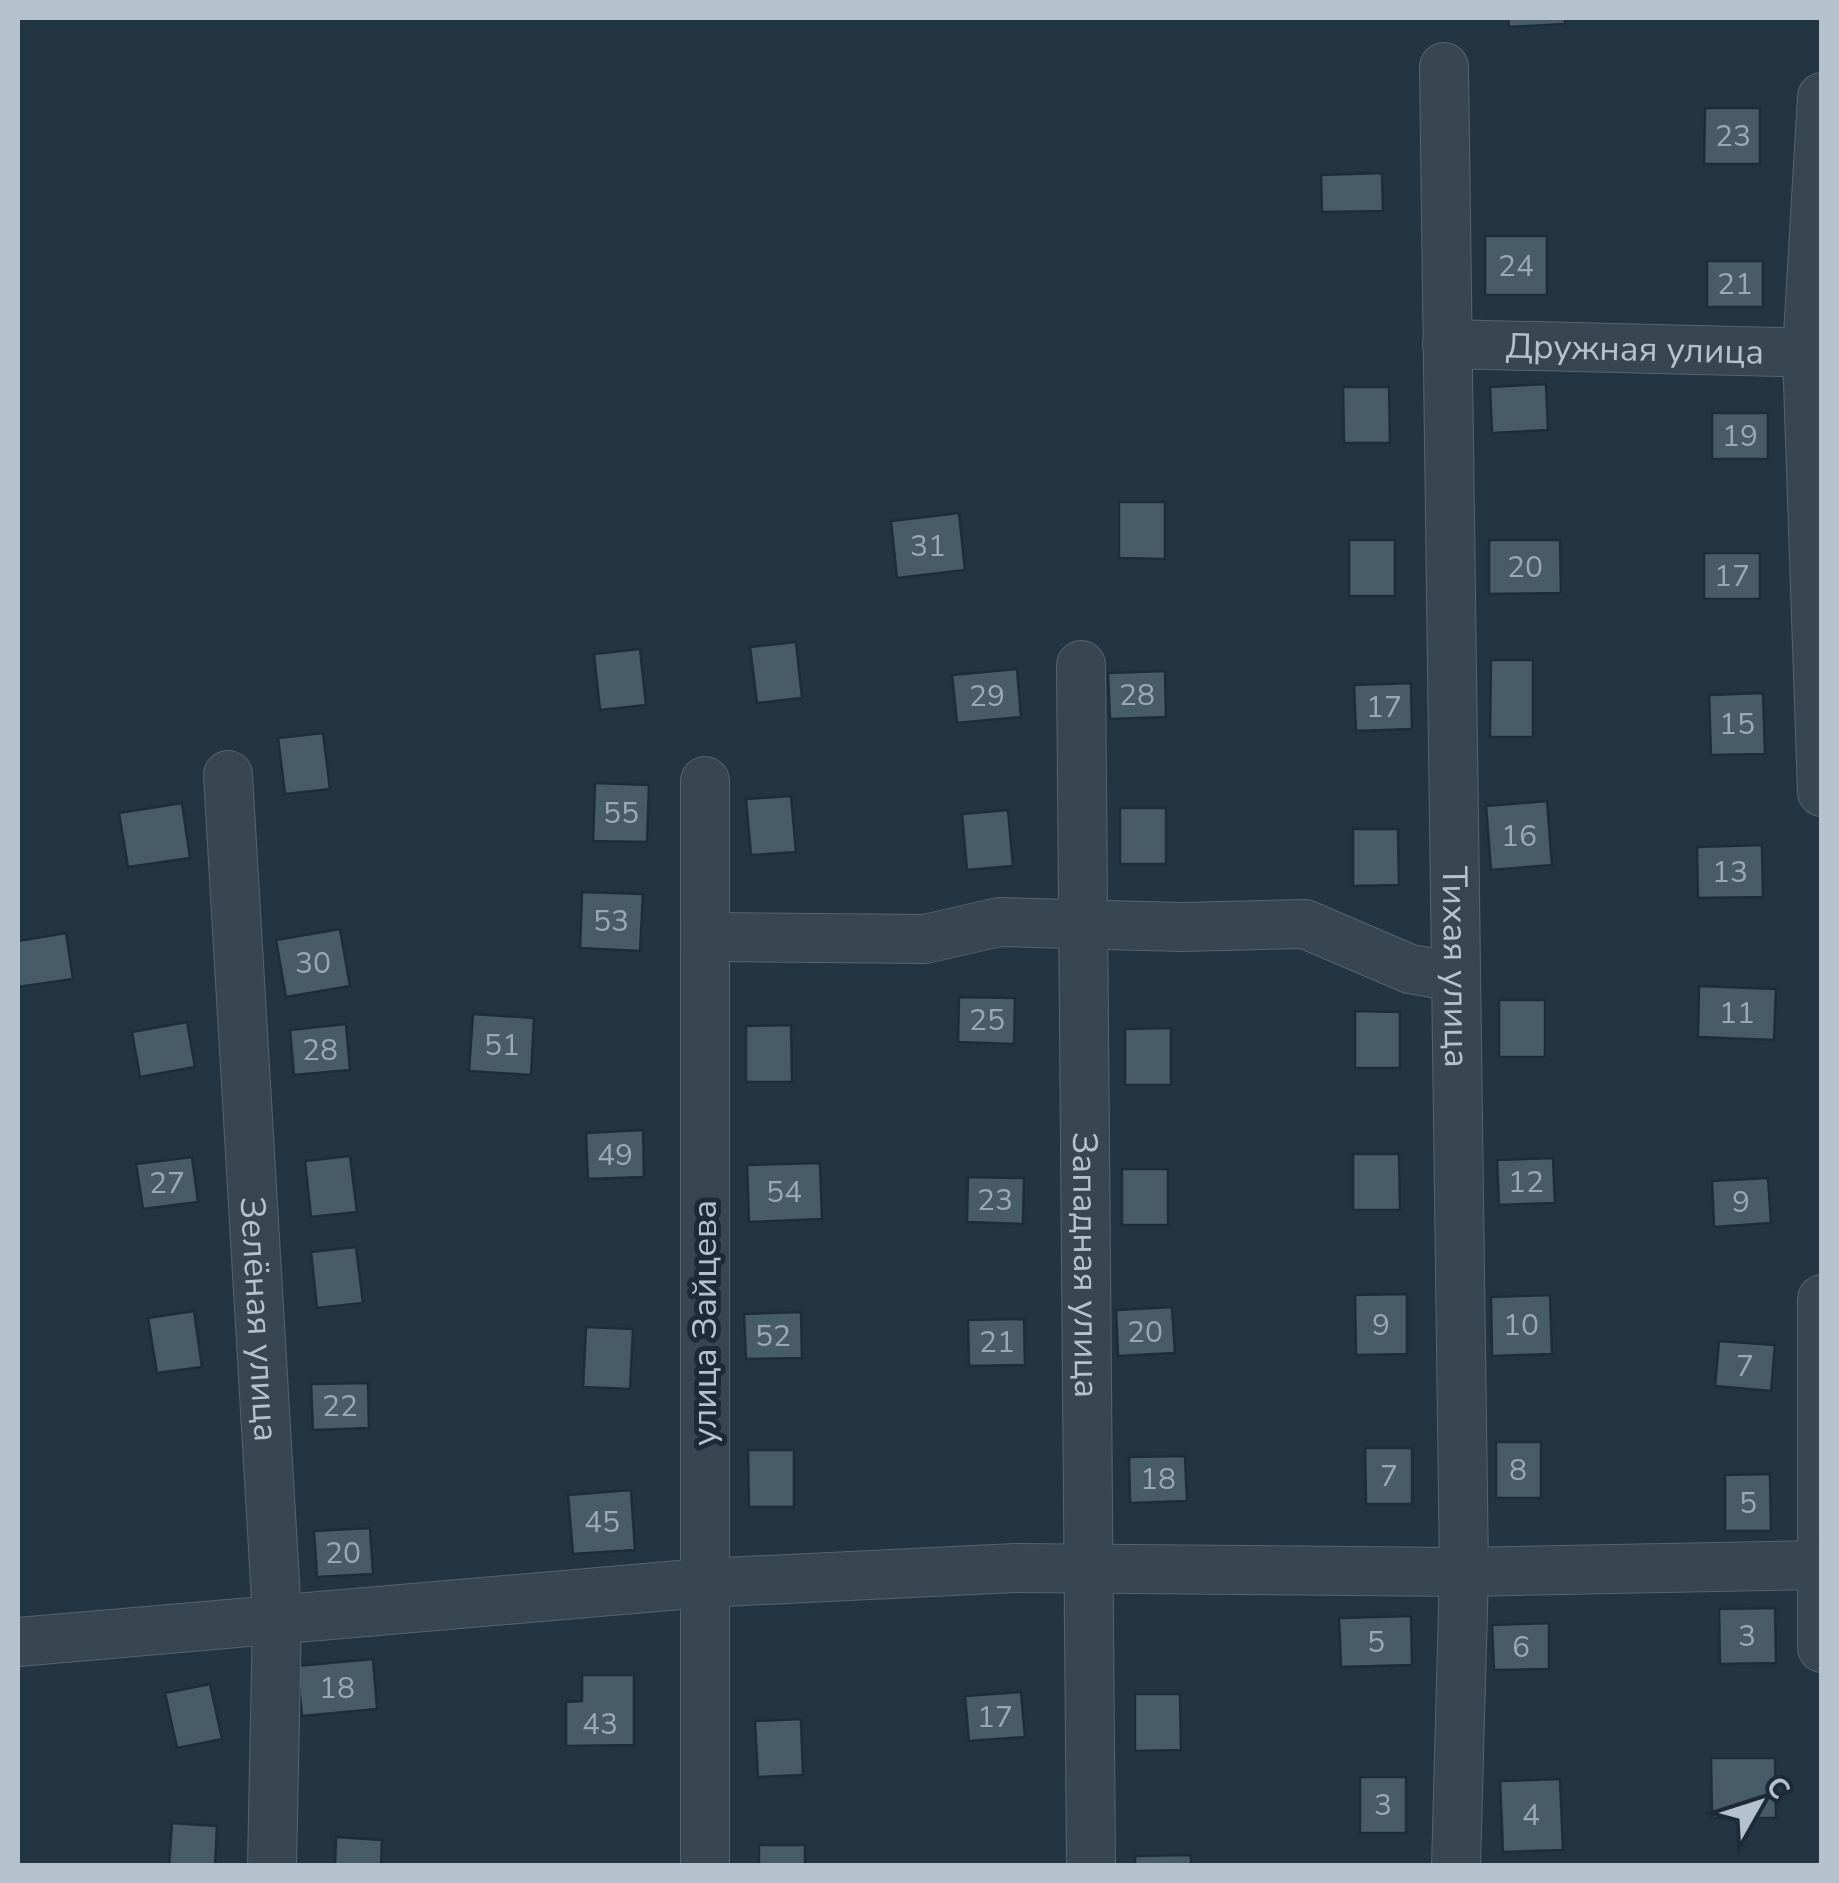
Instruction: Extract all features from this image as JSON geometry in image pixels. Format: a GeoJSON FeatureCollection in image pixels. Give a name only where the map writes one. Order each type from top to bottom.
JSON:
{"type":"FeatureCollection","features":[{"type":"Feature","properties":{"kind":"street","name":"Тихая улица"},"geometry":{"type":"LineString","coordinates":[[1444,67],[1464,1572],[1456,1866]]}},
{"type":"Feature","properties":{"kind":"street"},"geometry":{"type":"LineString","coordinates":[[1822,96],[1814,353],[1822,792]]}},
{"type":"Feature","properties":{"kind":"street","name":"Дружная улица"},"geometry":{"type":"LineString","coordinates":[[1447,344],[1814,353]]}},
{"type":"Feature","properties":{"kind":"street","name":"Западная улица"},"geometry":{"type":"LineString","coordinates":[[1081,665],[1091,1866]]}},
{"type":"Feature","properties":{"kind":"street","name":"Зелёная улица"},"geometry":{"type":"LineString","coordinates":[[228,775],[277,1617],[272,1866]]}},
{"type":"Feature","properties":{"kind":"street","name":"улица Зайцева"},"geometry":{"type":"LineString","coordinates":[[705,781],[705,1866]]}},
{"type":"Feature","properties":{"kind":"street"},"geometry":{"type":"LineString","coordinates":[[705,936],[925,939],[998,922],[1181,927],[1306,924],[1410,969],[1456,977]]}},
{"type":"Feature","properties":{"kind":"street"},"geometry":{"type":"LineString","coordinates":[[1822,1298],[1818,1565],[1822,1648]]}},
{"type":"Feature","properties":{"kind":"street"},"geometry":{"type":"LineString","coordinates":[[18,1642],[703,1583],[1015,1568],[1464,1572],[1818,1565]]}},
{"type":"Feature","properties":{"kind":"building"},"geometry":{"type":"Polygon","coordinates":[[[1508,18],[1565,18],[1565,24],[1509,27],[1508,18]]]}},
{"type":"Feature","properties":{"kind":"building"},"geometry":{"type":"Polygon","coordinates":[[[1705,108],[1760,108],[1760,164],[1704,164],[1705,108]]]}},
{"type":"Feature","properties":{"kind":"building"},"geometry":{"type":"Polygon","coordinates":[[[1382,173],[1383,211],[1322,212],[1321,175],[1382,173]]]}},
{"type":"Feature","properties":{"kind":"building"},"geometry":{"type":"Polygon","coordinates":[[[1485,236],[1547,236],[1547,295],[1485,295],[1485,236]]]}},
{"type":"Feature","properties":{"kind":"building"},"geometry":{"type":"Polygon","coordinates":[[[1707,261],[1763,261],[1763,307],[1707,307],[1707,261]]]}},
{"type":"Feature","properties":{"kind":"building"},"geometry":{"type":"Polygon","coordinates":[[[1546,384],[1548,430],[1492,433],[1490,387],[1546,384]]]}},
{"type":"Feature","properties":{"kind":"building"},"geometry":{"type":"Polygon","coordinates":[[[1343,387],[1389,387],[1390,443],[1344,443],[1343,387]]]}},
{"type":"Feature","properties":{"kind":"building"},"geometry":{"type":"Polygon","coordinates":[[[1712,413],[1768,413],[1768,459],[1712,459],[1712,413]]]}},
{"type":"Feature","properties":{"kind":"building"},"geometry":{"type":"Polygon","coordinates":[[[1119,502],[1165,502],[1165,559],[1119,558],[1119,502]]]}},
{"type":"Feature","properties":{"kind":"building"},"geometry":{"type":"Polygon","coordinates":[[[959,513],[965,570],[897,578],[891,521],[959,513]]]}},
{"type":"Feature","properties":{"kind":"building"},"geometry":{"type":"Polygon","coordinates":[[[1349,540],[1395,540],[1395,596],[1349,596],[1349,540]]]}},
{"type":"Feature","properties":{"kind":"building"},"geometry":{"type":"Polygon","coordinates":[[[1489,540],[1560,540],[1561,593],[1489,594],[1489,540]]]}},
{"type":"Feature","properties":{"kind":"building"},"geometry":{"type":"Polygon","coordinates":[[[1704,553],[1760,553],[1760,599],[1704,599],[1704,553]]]}},
{"type":"Feature","properties":{"kind":"building"},"geometry":{"type":"Polygon","coordinates":[[[796,642],[802,698],[757,703],[750,647],[796,642]]]}},
{"type":"Feature","properties":{"kind":"building"},"geometry":{"type":"Polygon","coordinates":[[[640,649],[646,705],[600,710],[594,654],[640,649]]]}},
{"type":"Feature","properties":{"kind":"building"},"geometry":{"type":"Polygon","coordinates":[[[1491,660],[1533,660],[1533,737],[1490,737],[1491,660]]]}},
{"type":"Feature","properties":{"kind":"building"},"geometry":{"type":"Polygon","coordinates":[[[1017,669],[1021,717],[957,723],[952,675],[1017,669]]]}},
{"type":"Feature","properties":{"kind":"building"},"geometry":{"type":"Polygon","coordinates":[[[1165,671],[1166,717],[1110,719],[1108,673],[1165,671]]]}},
{"type":"Feature","properties":{"kind":"building"},"geometry":{"type":"Polygon","coordinates":[[[1411,683],[1412,729],[1356,731],[1354,685],[1411,683]]]}},
{"type":"Feature","properties":{"kind":"building"},"geometry":{"type":"Polygon","coordinates":[[[1763,693],[1765,754],[1711,755],[1709,695],[1763,693]]]}},
{"type":"Feature","properties":{"kind":"building"},"geometry":{"type":"Polygon","coordinates":[[[323,733],[330,789],[285,794],[278,738],[323,733]]]}},
{"type":"Feature","properties":{"kind":"building"},"geometry":{"type":"Polygon","coordinates":[[[595,783],[649,785],[647,842],[593,841],[595,783]]]}},
{"type":"Feature","properties":{"kind":"building"},"geometry":{"type":"Polygon","coordinates":[[[791,796],[796,852],[751,855],[746,799],[791,796]]]}},
{"type":"Feature","properties":{"kind":"building"},"geometry":{"type":"Polygon","coordinates":[[[1547,801],[1552,865],[1491,870],[1486,806],[1547,801]]]}},
{"type":"Feature","properties":{"kind":"building"},"geometry":{"type":"Polygon","coordinates":[[[182,803],[190,858],[128,867],[119,813],[182,803]]]}},
{"type":"Feature","properties":{"kind":"building"},"geometry":{"type":"Polygon","coordinates":[[[1120,808],[1166,808],[1166,864],[1120,864],[1120,808]]]}},
{"type":"Feature","properties":{"kind":"building"},"geometry":{"type":"Polygon","coordinates":[[[1008,810],[1013,866],[967,870],[962,814],[1008,810]]]}},
{"type":"Feature","properties":{"kind":"building"},"geometry":{"type":"Polygon","coordinates":[[[1353,829],[1398,829],[1399,885],[1353,886],[1353,829]]]}},
{"type":"Feature","properties":{"kind":"building"},"geometry":{"type":"Polygon","coordinates":[[[1762,845],[1763,897],[1698,898],[1697,847],[1762,845]]]}},
{"type":"Feature","properties":{"kind":"building"},"geometry":{"type":"Polygon","coordinates":[[[582,892],[643,894],[640,951],[580,948],[582,892]]]}},
{"type":"Feature","properties":{"kind":"building"},"geometry":{"type":"Polygon","coordinates":[[[340,929],[350,986],[286,997],[276,940],[340,929]]]}},
{"type":"Feature","properties":{"kind":"building"},"geometry":{"type":"Polygon","coordinates":[[[66,933],[73,979],[18,987],[18,941],[66,933]]]}},
{"type":"Feature","properties":{"kind":"building"},"geometry":{"type":"Polygon","coordinates":[[[1699,986],[1776,989],[1774,1040],[1698,1037],[1699,986]]]}},
{"type":"Feature","properties":{"kind":"building"},"geometry":{"type":"Polygon","coordinates":[[[959,997],[1015,998],[1014,1044],[958,1042],[959,997]]]}},
{"type":"Feature","properties":{"kind":"building"},"geometry":{"type":"Polygon","coordinates":[[[1499,1000],[1545,1000],[1545,1057],[1499,1057],[1499,1000]]]}},
{"type":"Feature","properties":{"kind":"building"},"geometry":{"type":"Polygon","coordinates":[[[1355,1011],[1400,1012],[1400,1068],[1355,1068],[1355,1011]]]}},
{"type":"Feature","properties":{"kind":"building"},"geometry":{"type":"Polygon","coordinates":[[[473,1014],[534,1018],[531,1075],[469,1071],[473,1014]]]}},
{"type":"Feature","properties":{"kind":"building"},"geometry":{"type":"Polygon","coordinates":[[[187,1022],[195,1067],[140,1077],[132,1032],[187,1022]]]}},
{"type":"Feature","properties":{"kind":"building"},"geometry":{"type":"Polygon","coordinates":[[[346,1024],[350,1070],[294,1075],[290,1030],[346,1024]]]}},
{"type":"Feature","properties":{"kind":"building"},"geometry":{"type":"Polygon","coordinates":[[[791,1025],[792,1082],[746,1082],[746,1026],[791,1025]]]}},
{"type":"Feature","properties":{"kind":"building"},"geometry":{"type":"Polygon","coordinates":[[[1171,1028],[1171,1085],[1125,1085],[1125,1029],[1171,1028]]]}},
{"type":"Feature","properties":{"kind":"building"},"geometry":{"type":"Polygon","coordinates":[[[643,1130],[644,1177],[588,1179],[586,1133],[643,1130]]]}},
{"type":"Feature","properties":{"kind":"building"},"geometry":{"type":"Polygon","coordinates":[[[1353,1154],[1399,1154],[1400,1210],[1353,1210],[1353,1154]]]}},
{"type":"Feature","properties":{"kind":"building"},"geometry":{"type":"Polygon","coordinates":[[[350,1156],[357,1212],[311,1217],[305,1161],[350,1156]]]}},
{"type":"Feature","properties":{"kind":"building"},"geometry":{"type":"Polygon","coordinates":[[[192,1157],[198,1202],[143,1209],[136,1164],[192,1157]]]}},
{"type":"Feature","properties":{"kind":"building"},"geometry":{"type":"Polygon","coordinates":[[[1553,1158],[1555,1203],[1499,1205],[1497,1160],[1553,1158]]]}},
{"type":"Feature","properties":{"kind":"building"},"geometry":{"type":"Polygon","coordinates":[[[820,1163],[822,1219],[749,1222],[747,1165],[820,1163]]]}},
{"type":"Feature","properties":{"kind":"building"},"geometry":{"type":"Polygon","coordinates":[[[1122,1169],[1168,1169],[1168,1225],[1122,1225],[1122,1169]]]}},
{"type":"Feature","properties":{"kind":"building"},"geometry":{"type":"Polygon","coordinates":[[[968,1177],[1024,1178],[1023,1224],[967,1222],[968,1177]]]}},
{"type":"Feature","properties":{"kind":"building"},"geometry":{"type":"Polygon","coordinates":[[[1768,1178],[1771,1223],[1714,1227],[1712,1181],[1768,1178]]]}},
{"type":"Feature","properties":{"kind":"building"},"geometry":{"type":"Polygon","coordinates":[[[356,1247],[363,1303],[317,1308],[311,1252],[356,1247]]]}},
{"type":"Feature","properties":{"kind":"building"},"geometry":{"type":"Polygon","coordinates":[[[1407,1294],[1407,1354],[1356,1355],[1355,1295],[1407,1294]]]}},
{"type":"Feature","properties":{"kind":"building"},"geometry":{"type":"Polygon","coordinates":[[[1550,1295],[1552,1354],[1492,1356],[1491,1297],[1550,1295]]]}},
{"type":"Feature","properties":{"kind":"building"},"geometry":{"type":"Polygon","coordinates":[[[1172,1307],[1175,1353],[1118,1356],[1116,1310],[1172,1307]]]}},
{"type":"Feature","properties":{"kind":"building"},"geometry":{"type":"Polygon","coordinates":[[[194,1311],[202,1367],[157,1373],[148,1318],[194,1311]]]}},
{"type":"Feature","properties":{"kind":"building"},"geometry":{"type":"Polygon","coordinates":[[[801,1312],[802,1358],[746,1359],[744,1314],[801,1312]]]}},
{"type":"Feature","properties":{"kind":"building"},"geometry":{"type":"Polygon","coordinates":[[[1024,1319],[1025,1365],[969,1366],[968,1320],[1024,1319]]]}},
{"type":"Feature","properties":{"kind":"building"},"geometry":{"type":"Polygon","coordinates":[[[586,1327],[633,1329],[630,1389],[583,1387],[586,1327]]]}},
{"type":"Feature","properties":{"kind":"building"},"geometry":{"type":"Polygon","coordinates":[[[1719,1341],[1775,1345],[1771,1391],[1715,1386],[1719,1341]]]}},
{"type":"Feature","properties":{"kind":"building"},"geometry":{"type":"Polygon","coordinates":[[[368,1383],[369,1428],[313,1430],[311,1384],[368,1383]]]}},
{"type":"Feature","properties":{"kind":"building"},"geometry":{"type":"Polygon","coordinates":[[[1496,1442],[1541,1442],[1541,1498],[1496,1498],[1496,1442]]]}},
{"type":"Feature","properties":{"kind":"building"},"geometry":{"type":"Polygon","coordinates":[[[1365,1448],[1412,1448],[1412,1504],[1366,1504],[1365,1448]]]}},
{"type":"Feature","properties":{"kind":"building"},"geometry":{"type":"Polygon","coordinates":[[[748,1450],[794,1450],[794,1507],[749,1507],[748,1450]]]}},
{"type":"Feature","properties":{"kind":"building"},"geometry":{"type":"Polygon","coordinates":[[[1185,1456],[1187,1501],[1130,1503],[1129,1457],[1185,1456]]]}},
{"type":"Feature","properties":{"kind":"building"},"geometry":{"type":"Polygon","coordinates":[[[1770,1474],[1771,1531],[1725,1531],[1725,1475],[1770,1474]]]}},
{"type":"Feature","properties":{"kind":"building"},"geometry":{"type":"Polygon","coordinates":[[[631,1490],[635,1550],[573,1554],[568,1495],[631,1490]]]}},
{"type":"Feature","properties":{"kind":"building"},"geometry":{"type":"Polygon","coordinates":[[[370,1528],[373,1574],[317,1577],[314,1531],[370,1528]]]}},
{"type":"Feature","properties":{"kind":"building"},"geometry":{"type":"Polygon","coordinates":[[[1775,1608],[1776,1663],[1720,1664],[1719,1609],[1775,1608]]]}},
{"type":"Feature","properties":{"kind":"building"},"geometry":{"type":"Polygon","coordinates":[[[1411,1616],[1412,1665],[1341,1667],[1339,1618],[1411,1616]]]}},
{"type":"Feature","properties":{"kind":"building"},"geometry":{"type":"Polygon","coordinates":[[[1549,1623],[1549,1669],[1494,1670],[1492,1625],[1549,1623]]]}},
{"type":"Feature","properties":{"kind":"building"},"geometry":{"type":"Polygon","coordinates":[[[373,1659],[377,1709],[302,1716],[297,1666],[373,1659]]]}},
{"type":"Feature","properties":{"kind":"building"},"geometry":{"type":"Polygon","coordinates":[[[582,1675],[634,1675],[634,1745],[566,1746],[566,1702],[582,1701],[582,1675]]]}},
{"type":"Feature","properties":{"kind":"building"},"geometry":{"type":"Polygon","coordinates":[[[210,1684],[222,1739],[177,1748],[165,1693],[210,1684]]]}},
{"type":"Feature","properties":{"kind":"building"},"geometry":{"type":"Polygon","coordinates":[[[1021,1692],[1025,1737],[969,1741],[965,1696],[1021,1692]]]}},
{"type":"Feature","properties":{"kind":"building"},"geometry":{"type":"Polygon","coordinates":[[[1135,1694],[1180,1694],[1181,1750],[1135,1751],[1135,1694]]]}},
{"type":"Feature","properties":{"kind":"building"},"geometry":{"type":"Polygon","coordinates":[[[801,1719],[803,1775],[758,1777],[755,1721],[801,1719]]]}},
{"type":"Feature","properties":{"kind":"building"},"geometry":{"type":"Polygon","coordinates":[[[1711,1758],[1775,1758],[1776,1818],[1712,1818],[1711,1758]]]}},
{"type":"Feature","properties":{"kind":"building"},"geometry":{"type":"Polygon","coordinates":[[[1360,1777],[1406,1777],[1406,1833],[1360,1833],[1360,1777]]]}},
{"type":"Feature","properties":{"kind":"building"},"geometry":{"type":"Polygon","coordinates":[[[1560,1779],[1563,1850],[1503,1852],[1500,1781],[1560,1779]]]}},
{"type":"Feature","properties":{"kind":"building"},"geometry":{"type":"Polygon","coordinates":[[[172,1823],[217,1826],[215,1866],[169,1866],[172,1823]]]}},
{"type":"Feature","properties":{"kind":"building"},"geometry":{"type":"Polygon","coordinates":[[[336,1837],[382,1840],[381,1866],[335,1866],[336,1837]]]}},
{"type":"Feature","properties":{"kind":"building"},"geometry":{"type":"Polygon","coordinates":[[[759,1845],[805,1845],[805,1866],[759,1866],[759,1845]]]}},
{"type":"Feature","properties":{"kind":"building"},"geometry":{"type":"Polygon","coordinates":[[[1191,1855],[1191,1866],[1135,1866],[1135,1856],[1191,1855]]]}}]}
